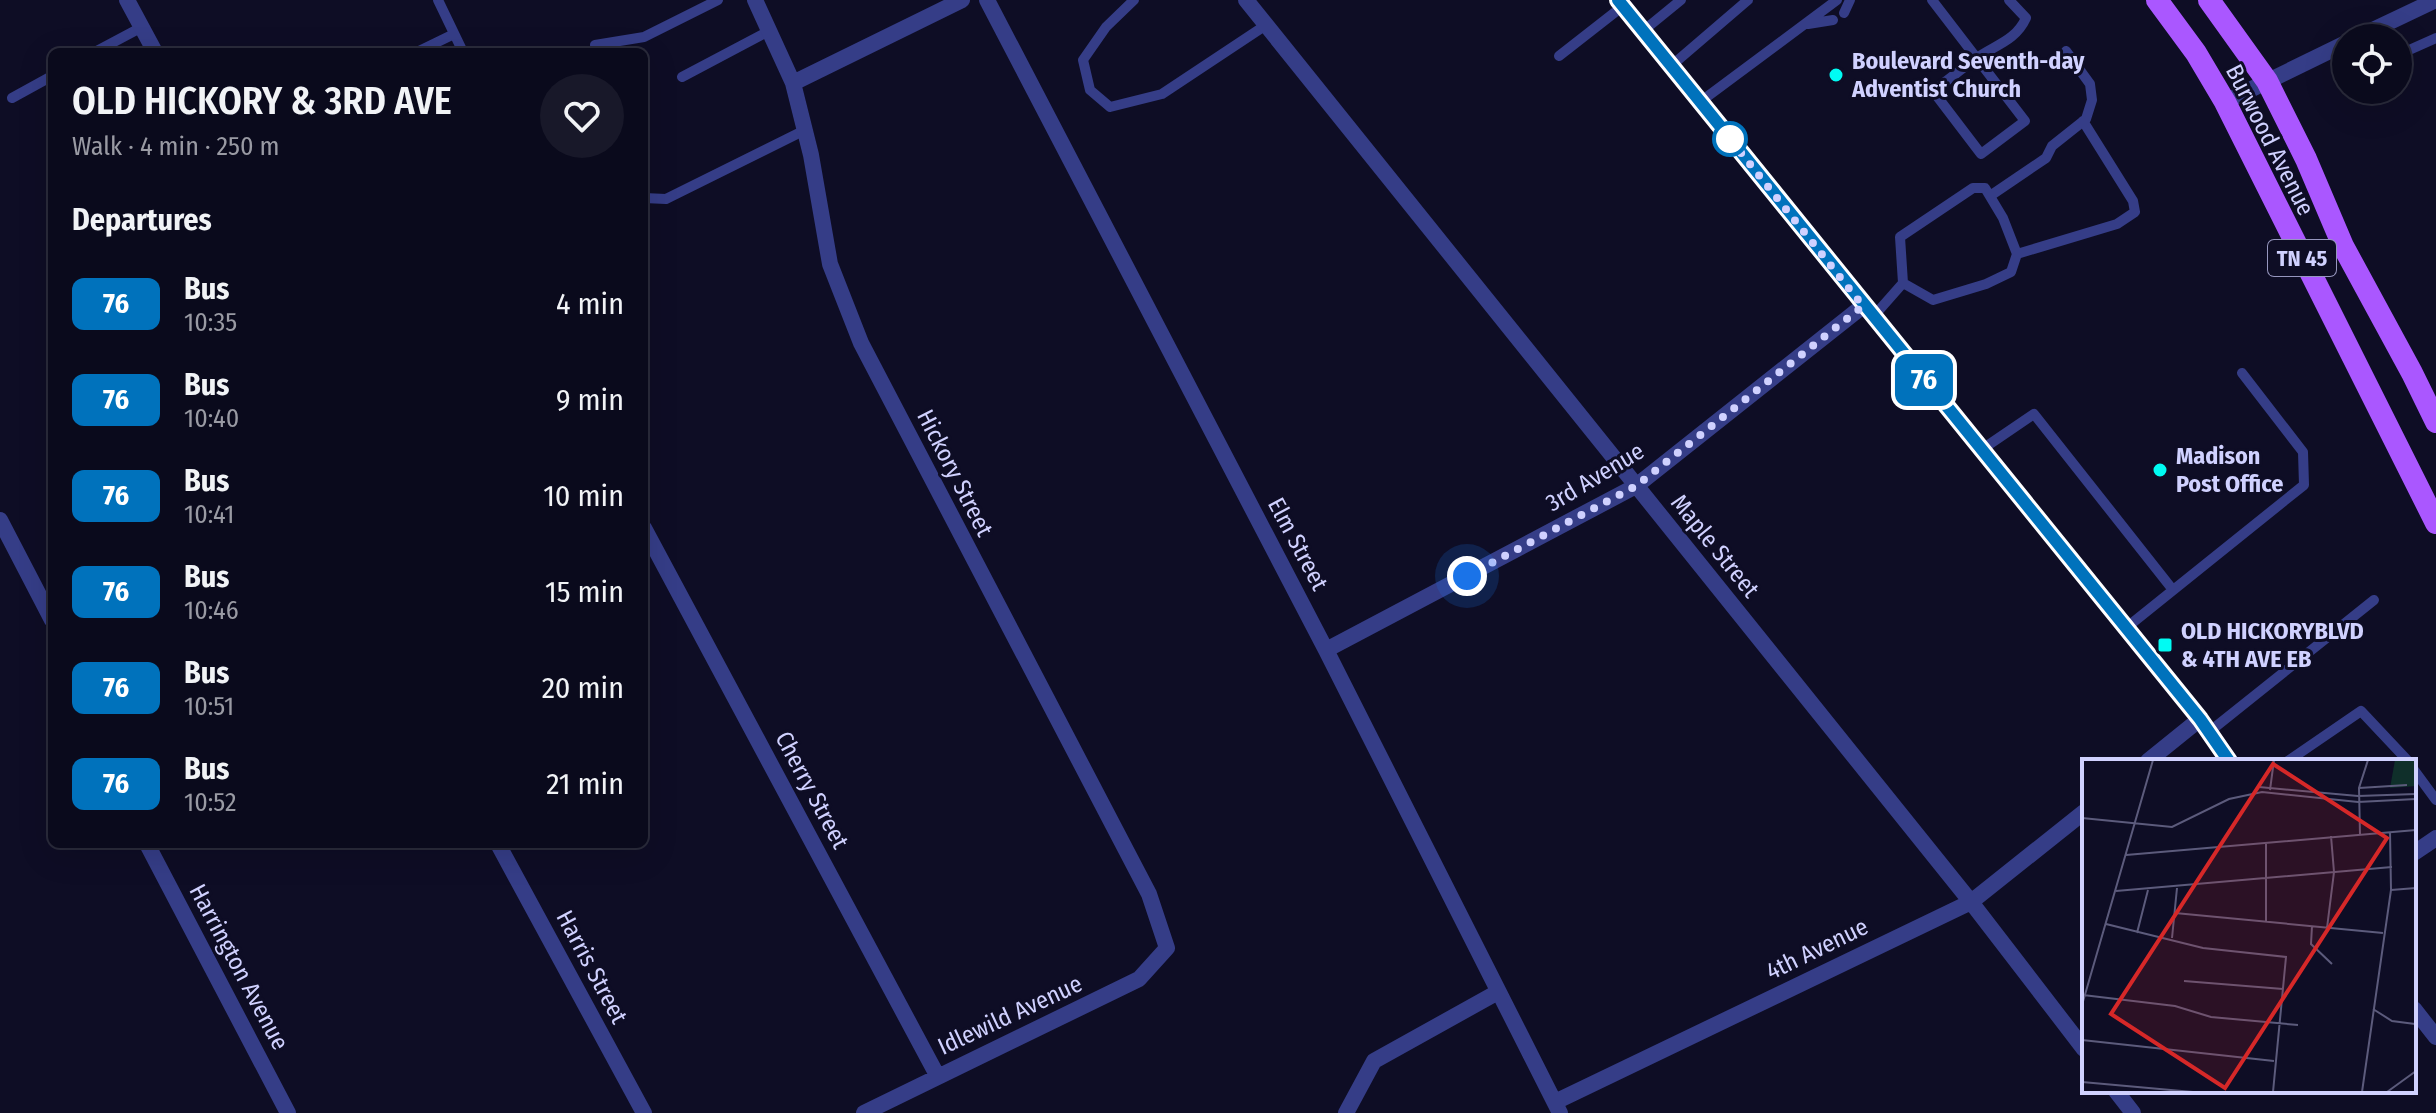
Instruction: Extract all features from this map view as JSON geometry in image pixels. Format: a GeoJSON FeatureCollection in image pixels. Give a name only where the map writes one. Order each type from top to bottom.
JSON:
{"type":"FeatureCollection","features":[{"type":"Feature","properties":{"kind":"main road","name":"Burwood Avenue"},"geometry":{"type":"LineString","coordinates":[[2157,0],[2196,53],[2225,102],[2436,523]]}},
{"type":"Feature","properties":{"kind":"main road","name":"Burwood Avenue"},"geometry":{"type":"LineString","coordinates":[[2209,0],[2267,81],[2306,159],[2343,246],[2436,422]]}},
{"type":"Feature","properties":{"kind":"street"},"geometry":{"type":"LineString","coordinates":[[127,0],[153,48]]}},
{"type":"Feature","properties":{"kind":"street","name":"Hickory Street"},"geometry":{"type":"LineString","coordinates":[[755,0],[793,83],[830,264],[861,343],[1149,894],[1167,948]]}},
{"type":"Feature","properties":{"kind":"street"},"geometry":{"type":"LineString","coordinates":[[793,83],[962,0]]}},
{"type":"Feature","properties":{"kind":"street","name":"Elm Street"},"geometry":{"type":"LineString","coordinates":[[987,0],[1326,650],[1557,1108]]}},
{"type":"Feature","properties":{"kind":"street","name":"Maple Street"},"geometry":{"type":"LineString","coordinates":[[1246,0],[1971,902],[2082,1046]]}},
{"type":"Feature","properties":{"kind":"street"},"geometry":{"type":"LineString","coordinates":[[2385,24],[2436,0]]}},
{"type":"Feature","properties":{"kind":"street"},"geometry":{"type":"LineString","coordinates":[[1620,3],[2229,759]]}},
{"type":"Feature","properties":{"kind":"street"},"geometry":{"type":"LineString","coordinates":[[2225,102],[2332,50]]}},
{"type":"Feature","properties":{"kind":"street","name":"3rd Avenue"},"geometry":{"type":"LineString","coordinates":[[1326,650],[1636,486],[1868,311]]}},
{"type":"Feature","properties":{"kind":"street"},"geometry":{"type":"LineString","coordinates":[[0,520],[48,612]]}},
{"type":"Feature","properties":{"kind":"street","name":"Cherry Street"},"geometry":{"type":"LineString","coordinates":[[648,535],[937,1075]]}},
{"type":"Feature","properties":{"kind":"street"},"geometry":{"type":"LineString","coordinates":[[2151,759],[2205,726]]}},
{"type":"Feature","properties":{"kind":"street","name":"4th Avenue"},"geometry":{"type":"LineString","coordinates":[[1557,1108],[1971,902],[2082,814]]}},
{"type":"Feature","properties":{"kind":"street"},"geometry":{"type":"LineString","coordinates":[[2416,852],[2436,838]]}},
{"type":"Feature","properties":{"kind":"street","name":"Harrington Avenue"},"geometry":{"type":"LineString","coordinates":[[149,848],[288,1113]]}},
{"type":"Feature","properties":{"kind":"street","name":"Harris Street"},"geometry":{"type":"LineString","coordinates":[[500,848],[644,1113]]}},
{"type":"Feature","properties":{"kind":"street","name":"Idlewild Avenue"},"geometry":{"type":"LineString","coordinates":[[864,1113],[1139,979],[1167,948]]}},
{"type":"Feature","properties":{"kind":"street"},"geometry":{"type":"LineString","coordinates":[[1346,1113],[1374,1061],[1498,992]]}},
{"type":"Feature","properties":{"kind":"street"},"geometry":{"type":"LineString","coordinates":[[2416,1012],[2436,1037]]}},
{"type":"Feature","properties":{"kind":"street"},"geometry":{"type":"LineString","coordinates":[[2118,1093],[2133,1113]]}},
{"type":"Feature","properties":{"kind":"lane"},"geometry":{"type":"LineString","coordinates":[[438,0],[461,48]]}},
{"type":"Feature","properties":{"kind":"lane"},"geometry":{"type":"LineString","coordinates":[[595,45],[644,37],[718,0]]}},
{"type":"Feature","properties":{"kind":"lane"},"geometry":{"type":"LineString","coordinates":[[1134,0],[1106,27],[1083,60],[1090,90],[1110,107],[1162,94],[1266,25]]}},
{"type":"Feature","properties":{"kind":"lane"},"geometry":{"type":"LineString","coordinates":[[1643,31],[1681,0]]}},
{"type":"Feature","properties":{"kind":"lane"},"geometry":{"type":"LineString","coordinates":[[1671,66],[1748,0]]}},
{"type":"Feature","properties":{"kind":"lane"},"geometry":{"type":"LineString","coordinates":[[1700,102],[1837,0]]}},
{"type":"Feature","properties":{"kind":"lane"},"geometry":{"type":"LineString","coordinates":[[1844,13],[1850,0]]}},
{"type":"Feature","properties":{"kind":"lane"},"geometry":{"type":"LineString","coordinates":[[1932,0],[1977,58],[2025,121],[1981,154],[1933,91],[1977,58],[2009,41],[2020,31],[2026,18],[2009,0]]}},
{"type":"Feature","properties":{"kind":"lane"},"geometry":{"type":"LineString","coordinates":[[1559,56],[1620,3]]}},
{"type":"Feature","properties":{"kind":"lane"},"geometry":{"type":"LineString","coordinates":[[1804,25],[1833,20]]}},
{"type":"Feature","properties":{"kind":"lane"},"geometry":{"type":"LineString","coordinates":[[103,48],[142,27]]}},
{"type":"Feature","properties":{"kind":"lane"},"geometry":{"type":"LineString","coordinates":[[682,77],[769,31]]}},
{"type":"Feature","properties":{"kind":"lane"},"geometry":{"type":"LineString","coordinates":[[425,48],[454,34]]}},
{"type":"Feature","properties":{"kind":"lane"},"geometry":{"type":"LineString","coordinates":[[2412,49],[2436,38]]}},
{"type":"Feature","properties":{"kind":"lane"},"geometry":{"type":"LineString","coordinates":[[1990,196],[2046,158],[2052,146],[2086,119],[2092,100],[2090,84],[2066,51]]}},
{"type":"Feature","properties":{"kind":"lane"},"geometry":{"type":"LineString","coordinates":[[12,98],[48,78]]}},
{"type":"Feature","properties":{"kind":"lane"},"geometry":{"type":"LineString","coordinates":[[2017,254],[2117,224],[2135,212],[2133,201],[2083,121]]}},
{"type":"Feature","properties":{"kind":"lane"},"geometry":{"type":"LineString","coordinates":[[648,198],[666,199],[805,130]]}},
{"type":"Feature","properties":{"kind":"lane"},"geometry":{"type":"LineString","coordinates":[[1973,188],[1985,188],[2003,218],[2017,254],[2011,272],[1986,284],[1933,300],[1903,283],[1900,237],[1973,188]]}},
{"type":"Feature","properties":{"kind":"lane"},"geometry":{"type":"LineString","coordinates":[[1868,311],[1903,283]]}},
{"type":"Feature","properties":{"kind":"lane"},"geometry":{"type":"LineString","coordinates":[[2126,628],[2304,485],[2303,452],[2242,373]]}},
{"type":"Feature","properties":{"kind":"lane"},"geometry":{"type":"LineString","coordinates":[[1981,450],[2034,414],[2173,590]]}},
{"type":"Feature","properties":{"kind":"lane"},"geometry":{"type":"LineString","coordinates":[[2205,726],[2374,600]]}},
{"type":"Feature","properties":{"kind":"lane"},"geometry":{"type":"LineString","coordinates":[[2291,759],[2361,711],[2406,759]]}},
{"type":"Feature","properties":{"kind":"lane"},"geometry":{"type":"LineString","coordinates":[[2416,773],[2436,800]]}},
{"type":"Feature","properties":{"kind":"bus line","name":"76"},"geometry":{"type":"LineString","coordinates":[[1618,0],[2200,719],[2228,759]]}},
{"type":"Feature","properties":{"kind":"place","name":"Boulevard Seventh-day Adventist Church"},"geometry":{"type":"Point","coordinates":[1836,75]}},
{"type":"Feature","properties":{"kind":"place","name":"Madison Post Office"},"geometry":{"type":"Point","coordinates":[2160,470]}},
{"type":"Feature","properties":{"kind":"place","name":"OLD HICKORYBLVD & 4TH AVE EB"},"geometry":{"type":"Point","coordinates":[2165,645]}},
{"type":"Feature","properties":{"kind":"route"},"geometry":{"type":"LineString","coordinates":[[1467,576],[1636,486],[1863,306],[1730,139]]}}]}
